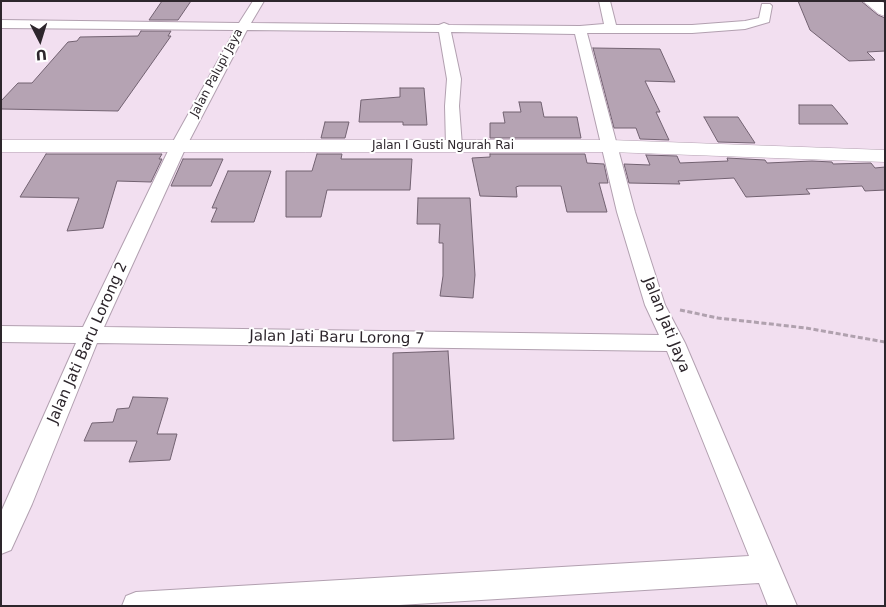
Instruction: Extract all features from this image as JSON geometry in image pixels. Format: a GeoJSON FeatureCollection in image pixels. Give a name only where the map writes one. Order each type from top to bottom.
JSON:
{"type":"FeatureCollection","features":[{"type":"Feature","properties":{"kind":"main road"},"geometry":{"type":"LineString","coordinates":[[870,1],[885,11]]}},
{"type":"Feature","properties":{"kind":"main road","name":"Jalan I Gusti Ngurah Rai"},"geometry":{"type":"LineString","coordinates":[[1,146],[610,146],[885,156]]}},
{"type":"Feature","properties":{"kind":"street","name":"Jalan Palupi Jaya"},"geometry":{"type":"LineString","coordinates":[[178,147],[259,1]]}},
{"type":"Feature","properties":{"kind":"street"},"geometry":{"type":"LineString","coordinates":[[589,29],[607,27],[611,24],[604,1]]}},
{"type":"Feature","properties":{"kind":"street"},"geometry":{"type":"LineString","coordinates":[[1,24],[692,29],[745,25],[765,20],[766,6]]}},
{"type":"Feature","properties":{"kind":"street"},"geometry":{"type":"LineString","coordinates":[[444,27],[454,79],[452,106],[454,146]]}},
{"type":"Feature","properties":{"kind":"street","name":"Jalan Jati Jaya"},"geometry":{"type":"LineString","coordinates":[[589,29],[610,146],[626,212],[655,305],[674,343],[783,606]]}},
{"type":"Feature","properties":{"kind":"street","name":"Jalan Jati Baru Lorong 2"},"geometry":{"type":"LineString","coordinates":[[1,541],[23,495],[90,335],[178,147]]}},
{"type":"Feature","properties":{"kind":"street","name":"Jalan Jati Baru Lorong 7"},"geometry":{"type":"LineString","coordinates":[[1,334],[674,343]]}},
{"type":"Feature","properties":{"kind":"street"},"geometry":{"type":"LineString","coordinates":[[136,606],[767,569]]}},
{"type":"Feature","properties":{"kind":"path"},"geometry":{"type":"LineString","coordinates":[[655,305],[718,318],[806,328],[885,342]]}},
{"type":"Feature","properties":{"kind":"building"},"geometry":{"type":"Polygon","coordinates":[[[162,1],[191,1],[178,20],[149,20],[162,1]]]}},
{"type":"Feature","properties":{"kind":"building"},"geometry":{"type":"Polygon","coordinates":[[[798,1],[861,1],[878,15],[885,18],[885,51],[867,52],[875,60],[849,61],[810,30],[798,1]]]}},
{"type":"Feature","properties":{"kind":"building"},"geometry":{"type":"Polygon","coordinates":[[[141,31],[171,31],[168,36],[171,36],[118,111],[1,109],[1,101],[18,83],[32,83],[68,42],[77,41],[80,37],[138,36],[141,31]]]}},
{"type":"Feature","properties":{"kind":"building"},"geometry":{"type":"Polygon","coordinates":[[[593,48],[660,49],[675,82],[645,81],[660,112],[656,112],[669,140],[640,139],[636,128],[614,128],[593,48]]]}},
{"type":"Feature","properties":{"kind":"building"},"geometry":{"type":"Polygon","coordinates":[[[400,88],[424,88],[427,125],[403,125],[403,122],[359,122],[361,100],[400,97],[400,88]]]}},
{"type":"Feature","properties":{"kind":"building"},"geometry":{"type":"Polygon","coordinates":[[[519,102],[541,102],[544,117],[577,117],[581,138],[490,138],[490,123],[505,123],[503,112],[521,112],[519,102]]]}},
{"type":"Feature","properties":{"kind":"building"},"geometry":{"type":"Polygon","coordinates":[[[799,105],[832,105],[848,124],[799,124],[799,105]]]}},
{"type":"Feature","properties":{"kind":"building"},"geometry":{"type":"Polygon","coordinates":[[[704,117],[738,117],[755,143],[718,142],[704,117]]]}},
{"type":"Feature","properties":{"kind":"building"},"geometry":{"type":"Polygon","coordinates":[[[325,122],[349,122],[345,138],[321,138],[325,122]]]}},
{"type":"Feature","properties":{"kind":"building"},"geometry":{"type":"Polygon","coordinates":[[[46,154],[162,154],[159,159],[162,159],[151,182],[117,181],[103,228],[67,231],[79,198],[20,197],[46,154]]]}},
{"type":"Feature","properties":{"kind":"building"},"geometry":{"type":"Polygon","coordinates":[[[317,154],[342,154],[341,159],[412,159],[410,190],[327,190],[321,217],[286,217],[286,171],[312,171],[317,154]]]}},
{"type":"Feature","properties":{"kind":"building"},"geometry":{"type":"Polygon","coordinates":[[[490,154],[585,154],[587,163],[604,164],[608,183],[599,183],[607,212],[567,212],[561,186],[519,186],[516,187],[517,197],[480,196],[472,158],[490,157],[490,154]]]}},
{"type":"Feature","properties":{"kind":"building"},"geometry":{"type":"Polygon","coordinates":[[[646,155],[677,156],[680,163],[728,161],[727,158],[765,160],[767,163],[812,161],[832,162],[833,164],[871,163],[875,168],[885,167],[885,190],[865,191],[862,186],[806,189],[810,194],[746,197],[734,178],[678,181],[680,184],[629,183],[624,164],[650,165],[646,155]]]}},
{"type":"Feature","properties":{"kind":"building"},"geometry":{"type":"Polygon","coordinates":[[[183,159],[223,159],[211,186],[171,186],[183,159]]]}},
{"type":"Feature","properties":{"kind":"building"},"geometry":{"type":"Polygon","coordinates":[[[228,171],[271,171],[254,222],[211,222],[217,208],[212,208],[228,171]]]}},
{"type":"Feature","properties":{"kind":"building"},"geometry":{"type":"Polygon","coordinates":[[[418,198],[470,198],[475,275],[473,298],[440,296],[443,276],[443,243],[439,243],[440,224],[417,224],[418,198]]]}},
{"type":"Feature","properties":{"kind":"building"},"geometry":{"type":"Polygon","coordinates":[[[448,351],[454,439],[393,441],[393,353],[448,351]]]}},
{"type":"Feature","properties":{"kind":"building"},"geometry":{"type":"Polygon","coordinates":[[[133,397],[168,398],[157,434],[177,434],[170,460],[129,462],[137,441],[84,441],[92,423],[113,422],[117,409],[129,408],[133,397]]]}}]}
